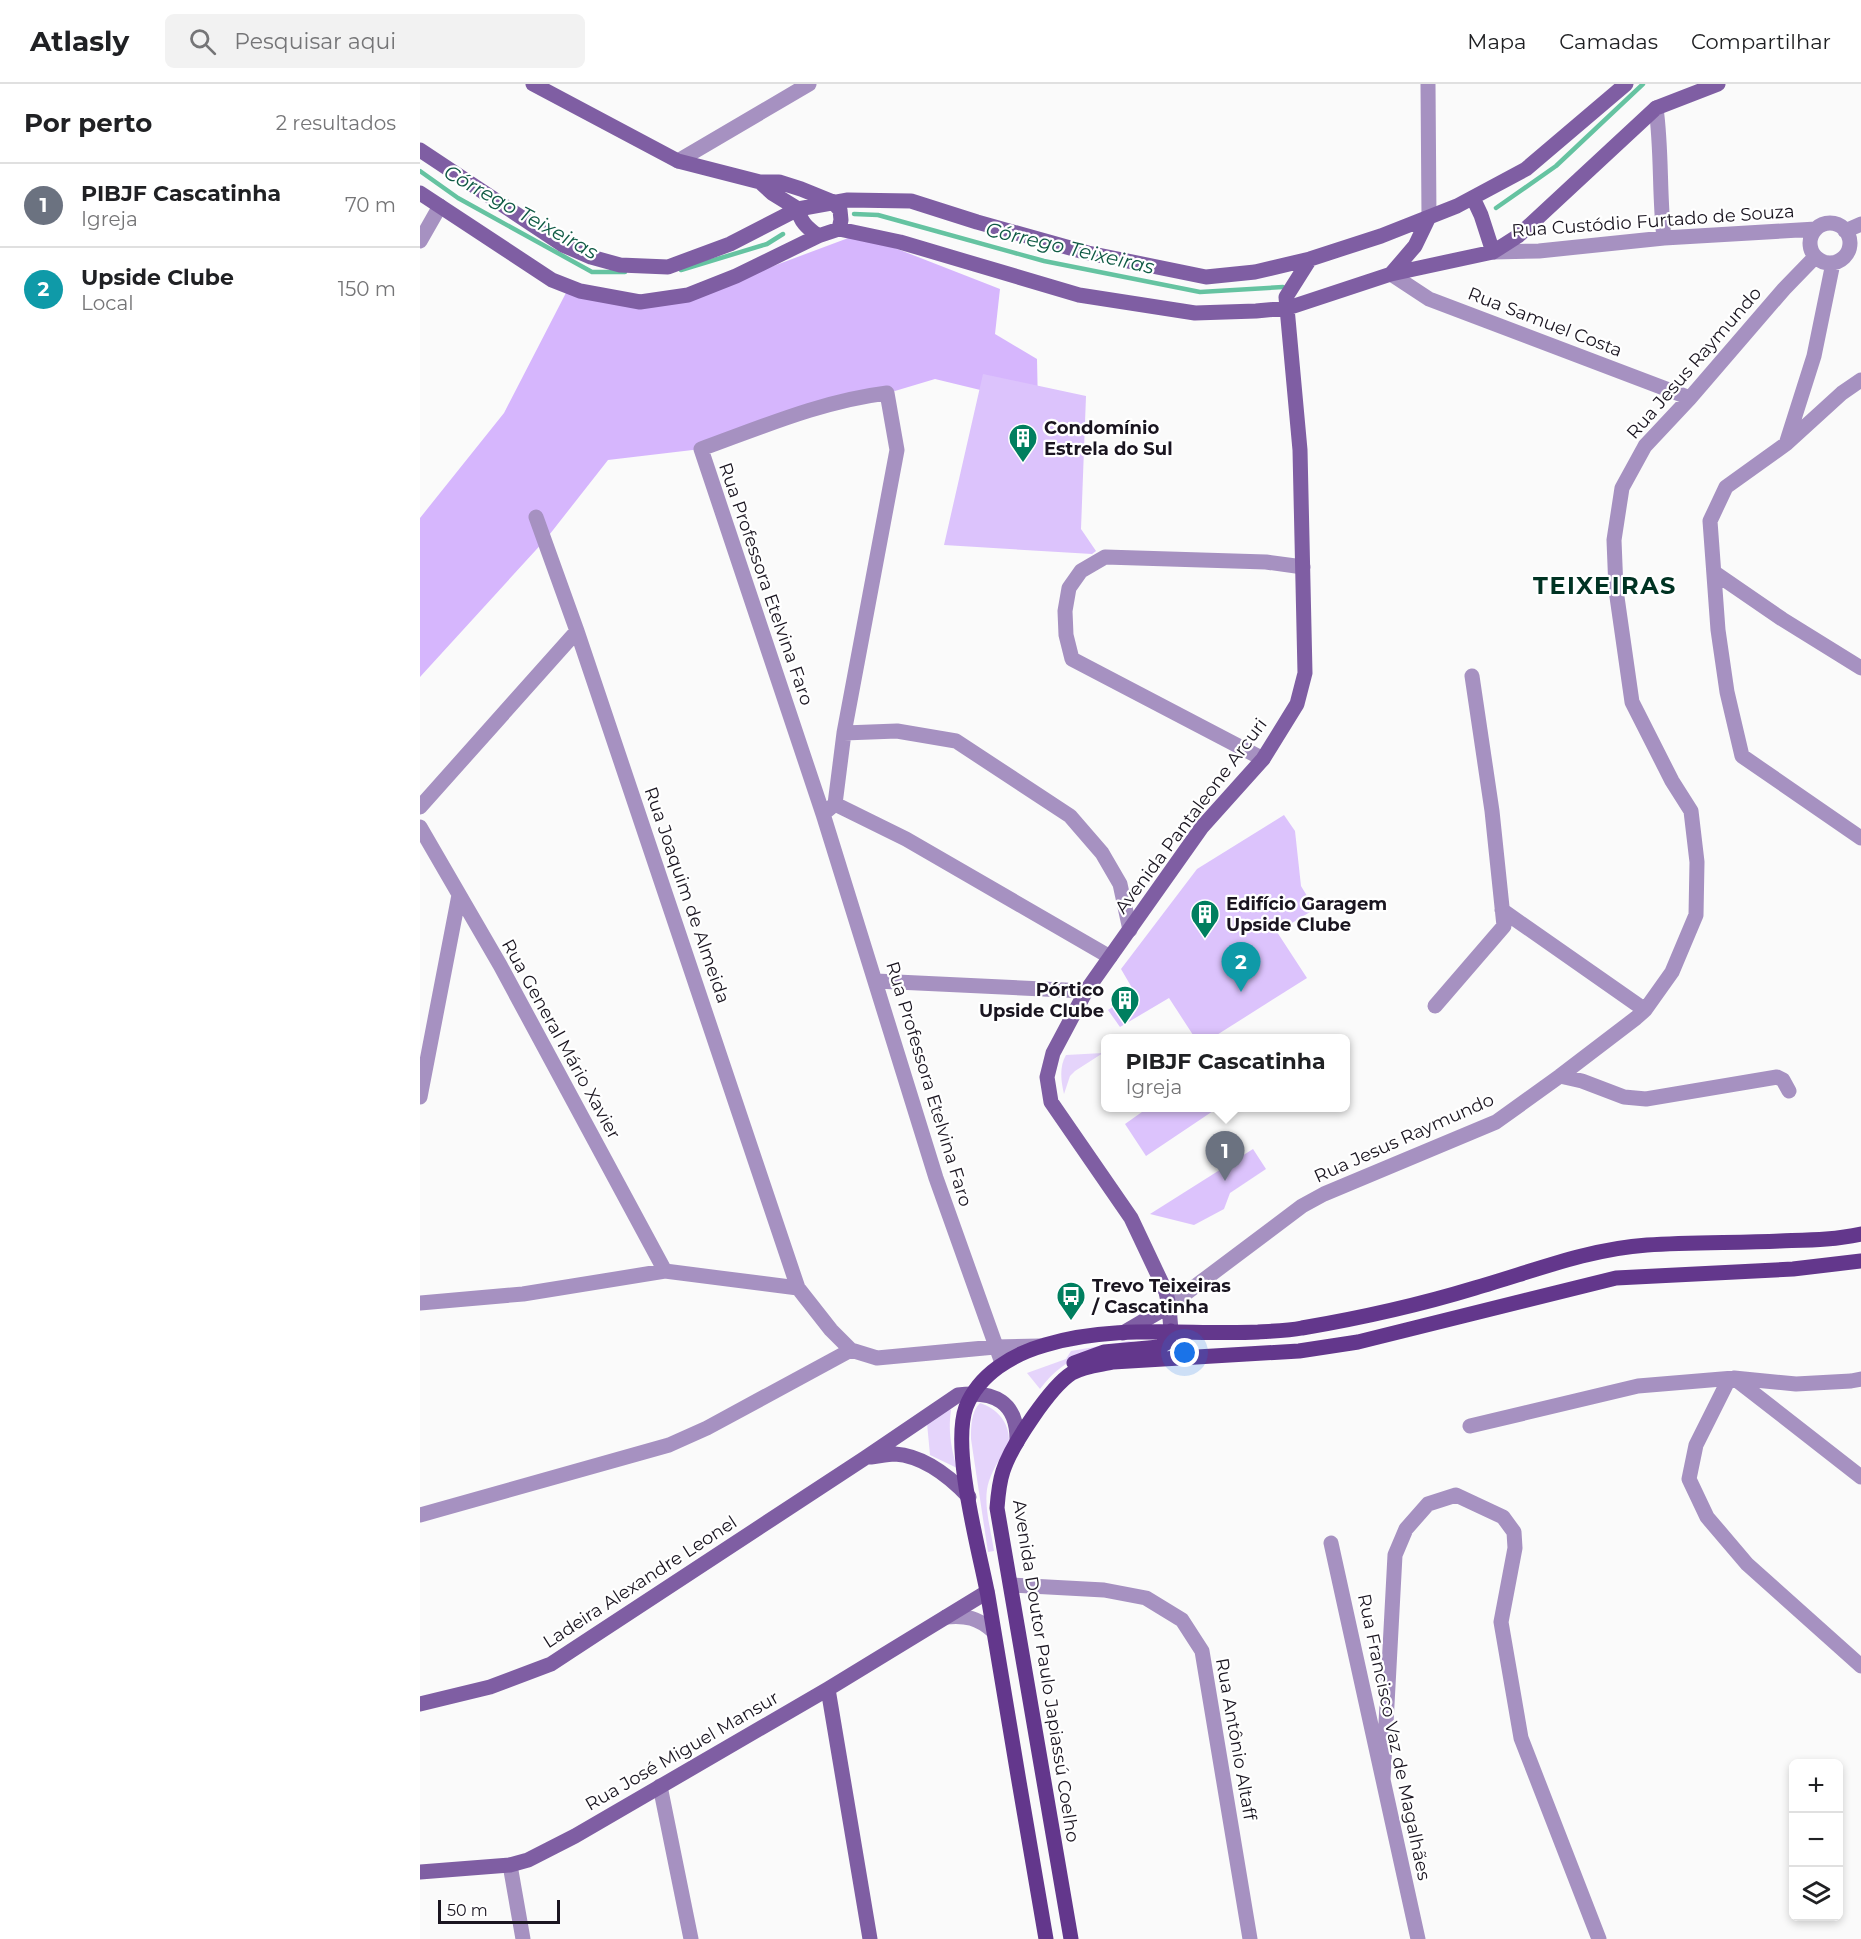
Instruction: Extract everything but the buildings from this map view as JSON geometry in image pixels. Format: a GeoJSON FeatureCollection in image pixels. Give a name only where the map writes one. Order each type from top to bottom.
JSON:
{"type":"FeatureCollection","features":[{"type":"Feature","properties":{"kind":"main road"},"geometry":{"type":"LineString","coordinates":[[1046,1939],[962,1457],[963,1420],[967,1405],[988,1376],[1002,1363],[1041,1346],[1068,1339],[1171,1331],[1227,1333],[1297,1329],[1378,1314],[1456,1294],[1602,1251],[1647,1245],[1817,1240],[1861,1234]]}},
{"type":"Feature","properties":{"kind":"main road","name":"Avenida Doutor Paulo Japiassú Coelho"},"geometry":{"type":"LineString","coordinates":[[1071,1939],[997,1508],[999,1485],[1004,1468],[1017,1442],[1055,1389],[1074,1372],[1113,1362],[1299,1352],[1358,1342],[1617,1278],[1793,1269],[1861,1261]]}},
{"type":"Feature","properties":{"kind":"main road"},"geometry":{"type":"LineString","coordinates":[[1028,1426],[1028,1415],[1037,1401],[1052,1380],[1067,1368],[1083,1359],[1104,1352],[1160,1347],[1168,1342],[1171,1331]]}},
{"type":"Feature","properties":{"kind":"street"},"geometry":{"type":"LineString","coordinates":[[533,84],[678,161],[760,182],[779,182],[833,202],[840,210],[839,229]]}},
{"type":"Feature","properties":{"kind":"street"},"geometry":{"type":"LineString","coordinates":[[678,161],[809,84]]}},
{"type":"Feature","properties":{"kind":"street"},"geometry":{"type":"LineString","coordinates":[[1391,274],[1415,246],[1429,217],[1428,84]]}},
{"type":"Feature","properties":{"kind":"street"},"geometry":{"type":"LineString","coordinates":[[420,150],[563,245],[591,257],[620,265],[668,267],[730,244],[798,209],[848,200],[911,201],[1088,253],[1206,277],[1255,272],[1310,259],[1381,236],[1473,198],[1526,169],[1626,84]]}},
{"type":"Feature","properties":{"kind":"street"},"geometry":{"type":"LineString","coordinates":[[420,192],[552,280],[580,291],[640,302],[688,295],[736,276],[818,236],[839,229],[900,242],[1079,295],[1195,313],[1256,311],[1288,308],[1391,274],[1493,252],[1527,228],[1656,108],[1718,84]]}},
{"type":"Feature","properties":{"kind":"street"},"geometry":{"type":"LineString","coordinates":[[1656,108],[1660,136],[1664,238]]}},
{"type":"Feature","properties":{"kind":"street"},"geometry":{"type":"LineString","coordinates":[[760,182],[772,193],[798,209]]}},
{"type":"Feature","properties":{"kind":"street"},"geometry":{"type":"LineString","coordinates":[[1473,198],[1493,252]]}},
{"type":"Feature","properties":{"kind":"street"},"geometry":{"type":"LineString","coordinates":[[420,241],[440,206]]}},
{"type":"Feature","properties":{"kind":"street"},"geometry":{"type":"LineString","coordinates":[[798,209],[799,217],[804,225],[818,236]]}},
{"type":"Feature","properties":{"kind":"street"},"geometry":{"type":"LineString","coordinates":[[1828,223],[1845,231],[1850,242],[1843,258],[1833,263],[1820,260],[1815,256],[1810,240],[1816,229],[1828,223]]}},
{"type":"Feature","properties":{"kind":"street"},"geometry":{"type":"LineString","coordinates":[[1845,231],[1861,224]]}},
{"type":"Feature","properties":{"kind":"street","name":"Rua Custódio Furtado de Souza"},"geometry":{"type":"LineString","coordinates":[[1493,252],[1539,251],[1664,238],[1816,229]]}},
{"type":"Feature","properties":{"kind":"street","name":"Rua Jesus Raymundo"},"geometry":{"type":"LineString","coordinates":[[1123,1334],[1169,1306],[1302,1206],[1324,1194],[1496,1122],[1645,1010],[1672,972],[1696,915],[1697,862],[1691,811],[1672,781],[1632,702],[1616,590],[1614,540],[1622,488],[1645,446],[1815,256]]}},
{"type":"Feature","properties":{"kind":"street"},"geometry":{"type":"LineString","coordinates":[[1288,308],[1286,297],[1310,259]]}},
{"type":"Feature","properties":{"kind":"street"},"geometry":{"type":"LineString","coordinates":[[1786,444],[1814,356],[1833,263]]}},
{"type":"Feature","properties":{"kind":"street","name":"Rua Samuel Costa"},"geometry":{"type":"LineString","coordinates":[[1391,274],[1429,299],[1690,398]]}},
{"type":"Feature","properties":{"kind":"street","name":"Avenida Pantaleone Arcuri"},"geometry":{"type":"LineString","coordinates":[[1171,1331],[1166,1292],[1131,1218],[1051,1102],[1047,1077],[1053,1053],[1086,991],[1202,827],[1263,759],[1297,704],[1305,673],[1303,567],[1300,450],[1288,308]]}},
{"type":"Feature","properties":{"kind":"street"},"geometry":{"type":"LineString","coordinates":[[1861,380],[1842,393],[1786,444],[1726,487],[1710,520],[1718,630],[1727,692],[1742,756],[1861,838]]}},
{"type":"Feature","properties":{"kind":"street","name":"Rua Professora Etelvina Faro"},"geometry":{"type":"LineString","coordinates":[[836,804],[844,733],[897,450],[886,393],[810,409],[701,449],[823,814],[936,1178],[1002,1363]]}},
{"type":"Feature","properties":{"kind":"street","name":"Rua Joaquim de Almeida"},"geometry":{"type":"LineString","coordinates":[[536,517],[577,631],[798,1288],[831,1330],[851,1350]]}},
{"type":"Feature","properties":{"kind":"street"},"geometry":{"type":"LineString","coordinates":[[1263,759],[1072,659],[1066,635],[1065,610],[1069,588],[1081,571],[1105,557],[1266,562],[1303,567]]}},
{"type":"Feature","properties":{"kind":"street"},"geometry":{"type":"LineString","coordinates":[[1715,573],[1782,619],[1861,668]]}},
{"type":"Feature","properties":{"kind":"street"},"geometry":{"type":"LineString","coordinates":[[420,807],[577,631]]}},
{"type":"Feature","properties":{"kind":"street"},"geometry":{"type":"LineString","coordinates":[[1435,1006],[1504,926],[1492,811],[1472,676]]}},
{"type":"Feature","properties":{"kind":"street"},"geometry":{"type":"LineString","coordinates":[[844,733],[897,731],[956,741],[1070,816],[1102,853],[1119,884],[1130,930]]}},
{"type":"Feature","properties":{"kind":"street"},"geometry":{"type":"LineString","coordinates":[[823,814],[836,804],[906,839],[1110,957]]}},
{"type":"Feature","properties":{"kind":"street","name":"Rua General Mário Xavier"},"geometry":{"type":"LineString","coordinates":[[420,827],[500,965],[665,1271]]}},
{"type":"Feature","properties":{"kind":"street"},"geometry":{"type":"LineString","coordinates":[[420,1097],[459,895]]}},
{"type":"Feature","properties":{"kind":"street"},"geometry":{"type":"LineString","coordinates":[[1502,910],[1645,1010]]}},
{"type":"Feature","properties":{"kind":"street"},"geometry":{"type":"LineString","coordinates":[[876,981],[1086,991]]}},
{"type":"Feature","properties":{"kind":"street"},"geometry":{"type":"LineString","coordinates":[[1560,1076],[1582,1081],[1624,1097],[1646,1099],[1777,1077],[1783,1080],[1789,1091]]}},
{"type":"Feature","properties":{"kind":"street"},"geometry":{"type":"LineString","coordinates":[[420,1303],[523,1294],[665,1271],[798,1288]]}},
{"type":"Feature","properties":{"kind":"street"},"geometry":{"type":"LineString","coordinates":[[420,1515],[669,1445],[707,1428],[851,1350],[877,1358],[996,1347],[1041,1346]]}},
{"type":"Feature","properties":{"kind":"street"},"geometry":{"type":"LineString","coordinates":[[1731,1378],[1861,1477]]}},
{"type":"Feature","properties":{"kind":"street"},"geometry":{"type":"LineString","coordinates":[[1731,1378],[1696,1445],[1689,1479],[1707,1517],[1747,1564],[1861,1666]]}},
{"type":"Feature","properties":{"kind":"street"},"geometry":{"type":"LineString","coordinates":[[1470,1426],[1638,1386],[1731,1378],[1796,1384],[1861,1379]]}},
{"type":"Feature","properties":{"kind":"street"},"geometry":{"type":"LineString","coordinates":[[974,1393],[986,1394],[998,1399],[1007,1407],[1014,1417],[1017,1442]]}},
{"type":"Feature","properties":{"kind":"street","name":"Ladeira Alexandre Leonel"},"geometry":{"type":"LineString","coordinates":[[420,1704],[490,1687],[551,1664],[958,1395],[974,1393]]}},
{"type":"Feature","properties":{"kind":"street","name":"Ladeira Alexandre Leonel"},"geometry":{"type":"LineString","coordinates":[[865,1458],[894,1454],[922,1461],[942,1473],[969,1497]]}},
{"type":"Feature","properties":{"kind":"street"},"geometry":{"type":"LineString","coordinates":[[1383,1779],[1395,1556],[1406,1529],[1428,1504],[1456,1495],[1503,1517],[1514,1532],[1515,1548],[1501,1622],[1521,1738],[1599,1939]]}},
{"type":"Feature","properties":{"kind":"street","name":"Rua Francisco Vaz de Magalhães"},"geometry":{"type":"LineString","coordinates":[[1331,1543],[1418,1939]]}},
{"type":"Feature","properties":{"kind":"street","name":"Rua Antônio Altaff"},"geometry":{"type":"LineString","coordinates":[[1011,1586],[1104,1590],[1146,1598],[1182,1620],[1202,1651],[1251,1939]]}},
{"type":"Feature","properties":{"kind":"street","name":"Rua José Miguel Mansur"},"geometry":{"type":"LineString","coordinates":[[420,1872],[510,1866],[528,1860],[575,1836],[828,1689],[987,1592]]}},
{"type":"Feature","properties":{"kind":"street"},"geometry":{"type":"LineString","coordinates":[[946,1617],[975,1618],[993,1631]]}},
{"type":"Feature","properties":{"kind":"street"},"geometry":{"type":"LineString","coordinates":[[828,1689],[870,1939]]}},
{"type":"Feature","properties":{"kind":"street"},"geometry":{"type":"LineString","coordinates":[[660,1786],[691,1939]]}},
{"type":"Feature","properties":{"kind":"street"},"geometry":{"type":"LineString","coordinates":[[510,1866],[523,1939]]}},
{"type":"Feature","properties":{"kind":"shaded area"},"geometry":{"type":"Polygon","coordinates":[[[859,234],[1000,289],[995,334],[1037,359],[1038,407],[1001,395],[935,379],[701,449],[608,460],[546,539],[420,677],[420,518],[504,413],[569,287],[677,302],[859,234]]]}},
{"type":"Feature","properties":{"kind":"shaded area"},"geometry":{"type":"Polygon","coordinates":[[[1101,1053],[1070,1076],[1064,1094],[1061,1079],[1066,1055],[1101,1053]]]}},
{"type":"Feature","properties":{"kind":"shaded area"},"geometry":{"type":"Polygon","coordinates":[[[1134,1342],[1093,1352],[1071,1361],[1050,1377],[1040,1389],[1027,1373],[1066,1359],[1071,1351],[1134,1342]]]}},
{"type":"Feature","properties":{"kind":"shaded area"},"geometry":{"type":"Polygon","coordinates":[[[980,1403],[992,1409],[1002,1418],[1009,1436],[1009,1443],[993,1471],[987,1489],[989,1525],[994,1551],[988,1552],[971,1439],[973,1415],[980,1403]]]}},
{"type":"Feature","properties":{"kind":"shaded area"},"geometry":{"type":"Polygon","coordinates":[[[949,1409],[951,1410],[951,1439],[957,1468],[930,1455],[927,1423],[949,1409]]]}},
{"type":"Feature","properties":{"kind":"waterway","name":"Córrego Teixeiras"},"geometry":{"type":"LineString","coordinates":[[1496,208],[1556,166],[1643,84]]}},
{"type":"Feature","properties":{"kind":"waterway","name":"Córrego Teixeiras"},"geometry":{"type":"LineString","coordinates":[[420,171],[458,198],[592,272],[625,272]]}},
{"type":"Feature","properties":{"kind":"waterway","name":"Córrego Teixeiras"},"geometry":{"type":"LineString","coordinates":[[854,214],[878,215],[1044,261],[1200,292],[1283,287]]}},
{"type":"Feature","properties":{"kind":"waterway","name":"Córrego Teixeiras"},"geometry":{"type":"LineString","coordinates":[[681,270],[767,244],[783,234]]}},
{"type":"Feature","properties":{"kind":"place","name":"Condomínio Estrela do Sul"},"geometry":{"type":"Point","coordinates":[1023,464]}},
{"type":"Feature","properties":{"kind":"place","name":"Edifício Garagem Upside Clube"},"geometry":{"type":"Point","coordinates":[1205,940]}},
{"type":"Feature","properties":{"kind":"place","name":"Upside Clube"},"geometry":{"type":"Point","coordinates":[1241,992]}},
{"type":"Feature","properties":{"kind":"place","name":"Pórtico Upside Clube"},"geometry":{"type":"Point","coordinates":[1125,1026]}},
{"type":"Feature","properties":{"kind":"place","name":"PIBJF Cascatinha"},"geometry":{"type":"Point","coordinates":[1225,1181]}},
{"type":"Feature","properties":{"kind":"place","name":"Trevo Teixeiras / Cascatinha"},"geometry":{"type":"Point","coordinates":[1071,1322]}},
{"type":"Feature","properties":{"kind":"district","name":"TEIXEIRAS"},"geometry":{"type":"Point","coordinates":[1605,585]}}]}
